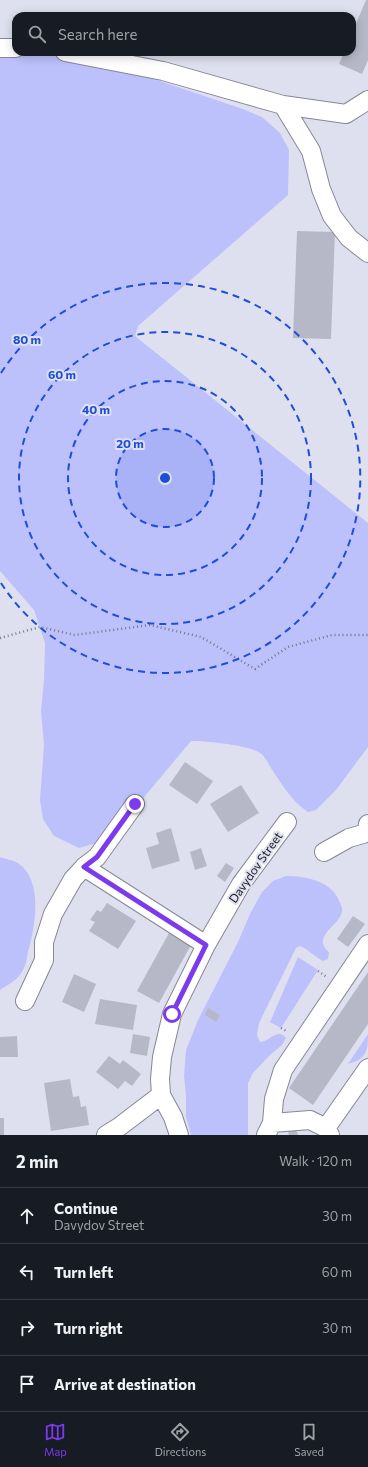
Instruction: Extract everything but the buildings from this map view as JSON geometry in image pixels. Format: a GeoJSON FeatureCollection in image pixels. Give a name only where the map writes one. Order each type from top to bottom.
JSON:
{"type":"FeatureCollection","features":[{"type":"Feature","properties":{"kind":"lane"},"geometry":{"type":"LineString","coordinates":[[0,48],[12,48]]}},
{"type":"Feature","properties":{"kind":"lane"},"geometry":{"type":"LineString","coordinates":[[86,56],[163,71],[283,105],[346,114],[368,100]]}},
{"type":"Feature","properties":{"kind":"lane"},"geometry":{"type":"LineString","coordinates":[[283,105],[311,151],[323,195],[332,216],[349,238],[368,253]]}},
{"type":"Feature","properties":{"kind":"lane"},"geometry":{"type":"LineString","coordinates":[[25,1001],[44,960],[44,942],[52,914],[73,879],[84,867],[97,857],[135,804]]}},
{"type":"Feature","properties":{"kind":"lane","name":"Davydov Street"},"geometry":{"type":"LineString","coordinates":[[179,1135],[173,1117],[161,1095],[160,1079],[162,1057],[172,1014],[206,945],[241,884],[286,822]]}},
{"type":"Feature","properties":{"kind":"lane"},"geometry":{"type":"LineString","coordinates":[[324,852],[349,838],[363,834],[368,828]]}},
{"type":"Feature","properties":{"kind":"lane"},"geometry":{"type":"LineString","coordinates":[[84,867],[206,945]]}},
{"type":"Feature","properties":{"kind":"lane"},"geometry":{"type":"LineString","coordinates":[[368,944],[283,1070],[274,1100],[269,1129],[310,1120],[328,1131],[368,1068]]}},
{"type":"Feature","properties":{"kind":"lane"},"geometry":{"type":"LineString","coordinates":[[106,1135],[161,1095]]}},
{"type":"Feature","properties":{"kind":"path"},"geometry":{"type":"LineString","coordinates":[[0,638],[40,627],[75,635],[150,625],[201,637],[255,668],[288,647],[332,635],[368,635]]}},
{"type":"Feature","properties":{"kind":"shaded area"},"geometry":{"type":"Polygon","coordinates":[[[0,53],[12,54],[12,56],[59,56],[112,65],[243,109],[262,117],[280,133],[289,150],[288,195],[138,326],[135,336],[368,523],[368,747],[336,790],[316,810],[308,812],[302,808],[287,792],[260,753],[255,750],[237,746],[191,741],[125,820],[104,841],[79,848],[54,836],[43,819],[40,800],[44,745],[41,711],[45,643],[34,610],[0,571],[0,53]]]}},
{"type":"Feature","properties":{"kind":"shaded area"},"geometry":{"type":"Polygon","coordinates":[[[0,857],[18,863],[26,871],[32,881],[35,918],[24,968],[16,979],[0,990],[0,857]]]}},
{"type":"Feature","properties":{"kind":"shaded area"},"geometry":{"type":"Polygon","coordinates":[[[286,876],[302,877],[318,881],[331,890],[336,896],[342,912],[324,936],[323,942],[329,953],[328,959],[323,961],[303,947],[300,946],[296,948],[259,1023],[257,1035],[260,1042],[277,1034],[283,1035],[286,1038],[282,1045],[253,1073],[248,1083],[248,1135],[191,1135],[186,1117],[184,1076],[186,1050],[198,1020],[262,892],[273,881],[286,876]]]}},
{"type":"Feature","properties":{"kind":"shaded area"},"geometry":{"type":"Polygon","coordinates":[[[298,957],[318,970],[281,1028],[270,1022],[298,957]]]}},
{"type":"Feature","properties":{"kind":"shaded area"},"geometry":{"type":"Polygon","coordinates":[[[368,1034],[365,1054],[359,1060],[348,1064],[368,1034]]]}},
{"type":"Feature","properties":{"kind":"route"},"geometry":{"type":"LineString","coordinates":[[135,804],[97,857],[84,867],[206,945],[172,1014]]}}]}
